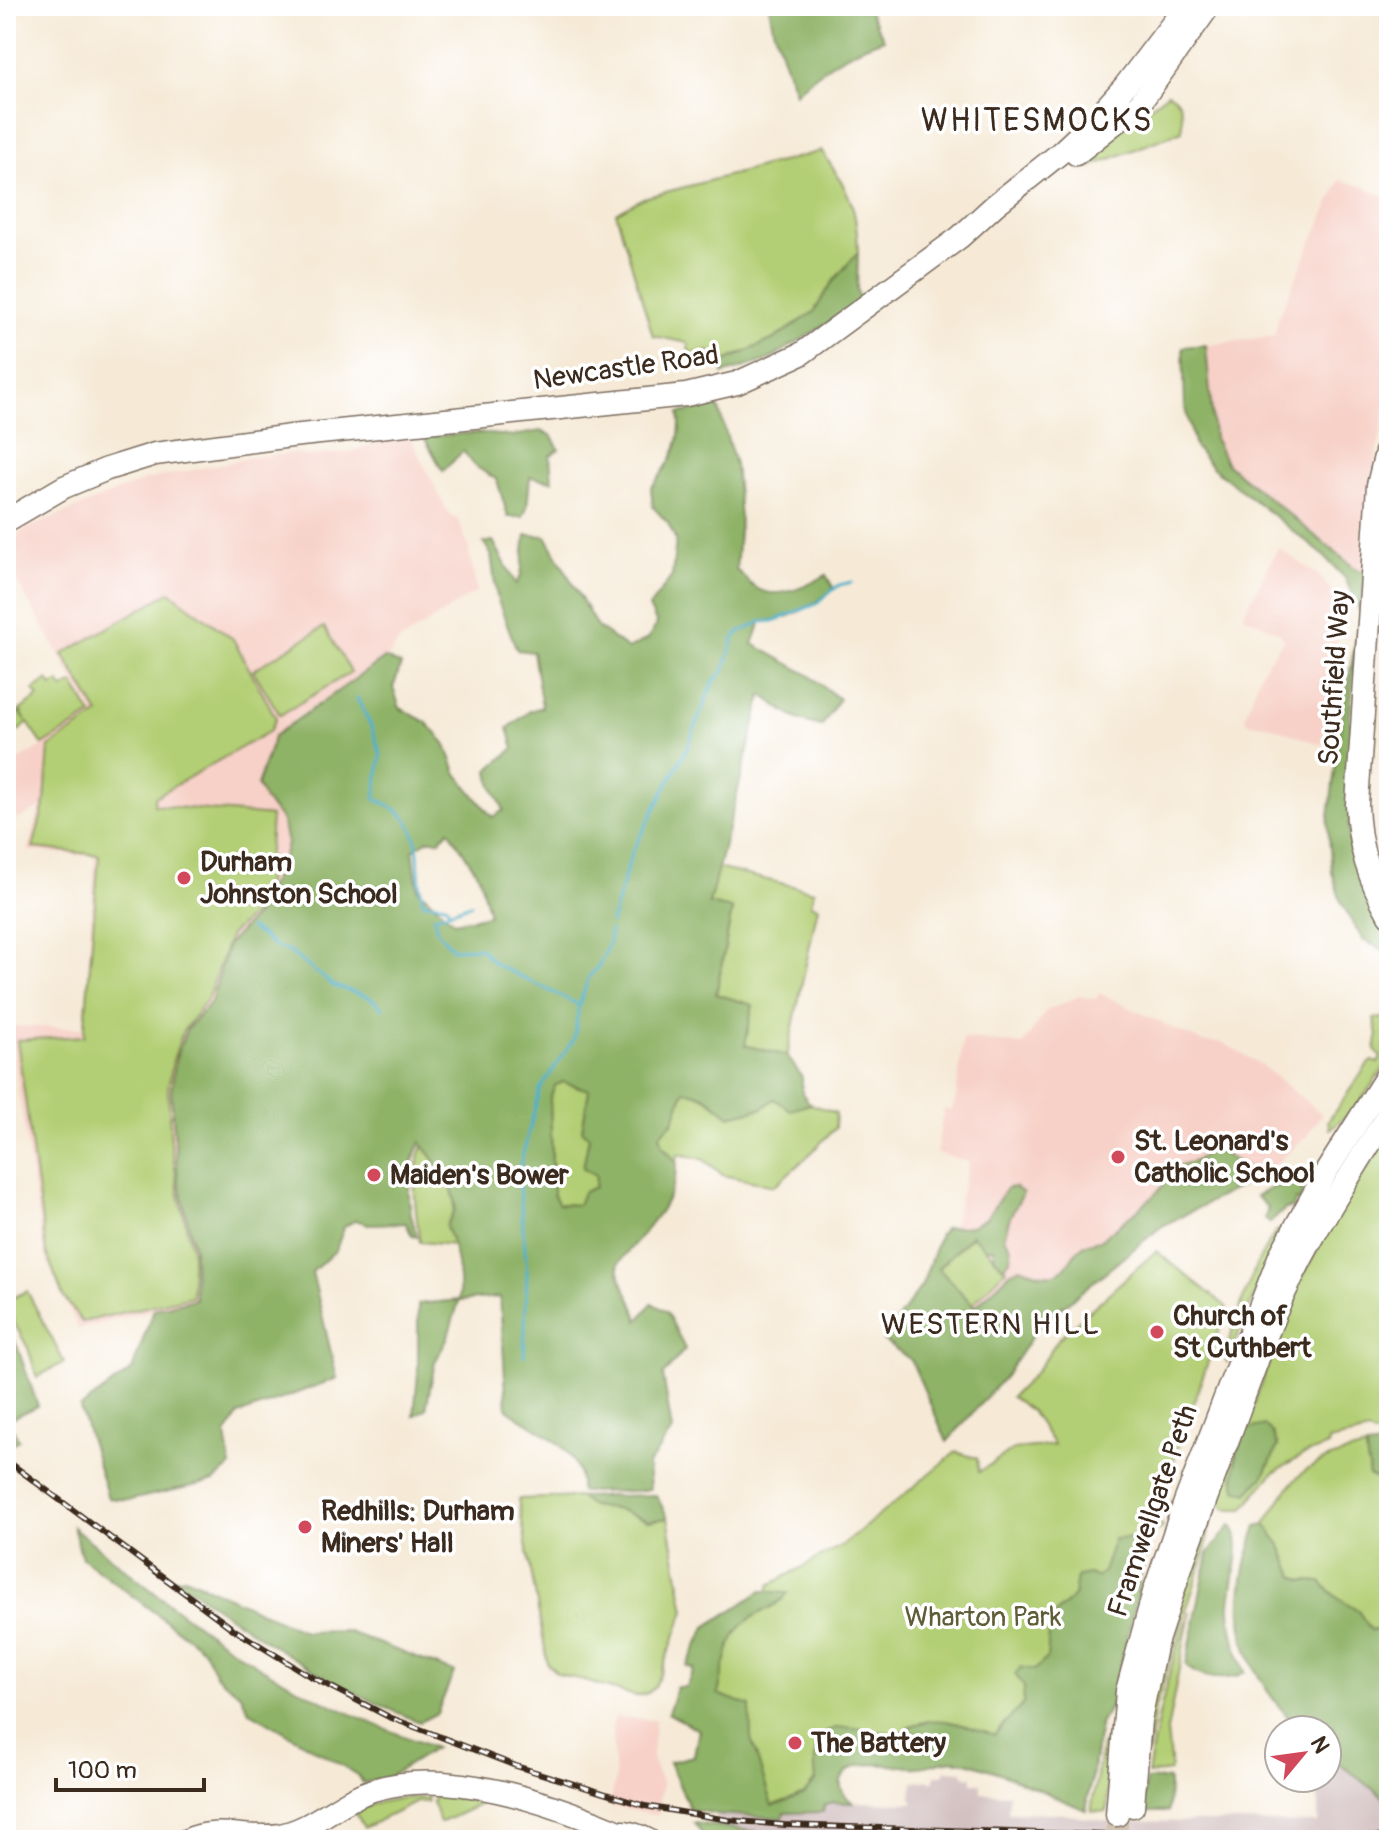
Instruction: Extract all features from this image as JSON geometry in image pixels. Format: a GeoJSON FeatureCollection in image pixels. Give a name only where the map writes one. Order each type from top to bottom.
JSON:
{"type":"FeatureCollection","features":[{"type":"Feature","properties":{"kind":"highway"},"geometry":{"type":"LineString","coordinates":[[977,224],[995,205],[1089,126],[1132,77],[1186,6]]}},
{"type":"Feature","properties":{"kind":"highway"},"geometry":{"type":"LineString","coordinates":[[977,224],[1102,135],[1140,103],[1209,6]]}},
{"type":"Feature","properties":{"kind":"highway","name":"Newcastle Road"},"geometry":{"type":"LineString","coordinates":[[6,521],[64,487],[155,454],[203,446],[686,395],[737,383],[801,354],[977,224]]}},
{"type":"Feature","properties":{"kind":"highway","name":"Southfield Way"},"geometry":{"type":"LineString","coordinates":[[1389,440],[1378,485],[1357,804],[1357,828],[1367,871],[1389,915]]}},
{"type":"Feature","properties":{"kind":"highway","name":"Framwellgate Peth"},"geometry":{"type":"LineString","coordinates":[[1389,1072],[1280,1255],[1185,1502],[1154,1592],[1127,1691],[1125,1815],[1146,1680],[1183,1561],[1280,1301],[1311,1237],[1389,1113]]}},
{"type":"Feature","properties":{"kind":"highway"},"geometry":{"type":"LineString","coordinates":[[187,1840],[217,1833],[269,1836],[290,1832],[361,1795],[391,1786],[462,1786],[504,1792],[574,1812],[602,1837],[635,1834],[648,1840]]}},
{"type":"Feature","properties":{"kind":"shaded area"},"geometry":{"type":"Polygon","coordinates":[[[1340,180],[1389,199],[1389,393],[1371,484],[1365,572],[1356,569],[1227,464],[1214,438],[1206,345],[1274,336],[1279,315],[1340,180]]]}},
{"type":"Feature","properties":{"kind":"shaded area","name":"Durham Johnston School"},"geometry":{"type":"Polygon","coordinates":[[[410,437],[449,514],[458,520],[468,545],[477,591],[400,641],[389,655],[293,720],[265,801],[282,819],[287,843],[280,868],[261,909],[228,944],[211,1002],[187,1029],[178,1179],[194,1248],[195,1299],[78,1329],[44,1253],[11,1026],[85,1028],[95,856],[28,851],[40,808],[17,820],[6,801],[6,768],[94,714],[6,563],[6,546],[23,530],[145,480],[248,458],[295,453],[305,456],[348,453],[387,438],[410,437]]]}},
{"type":"Feature","properties":{"kind":"shaded area"},"geometry":{"type":"Polygon","coordinates":[[[1278,548],[1318,575],[1332,591],[1339,610],[1334,675],[1322,745],[1267,725],[1247,723],[1245,717],[1261,671],[1284,639],[1279,632],[1243,615],[1278,548]]]}},
{"type":"Feature","properties":{"kind":"shaded area","name":"St. Leonard's Catholic School"},"geometry":{"type":"Polygon","coordinates":[[[1099,993],[1202,1042],[1222,1042],[1260,1064],[1322,1114],[1306,1137],[1272,1167],[1195,1203],[976,1321],[952,1229],[969,1162],[936,1153],[944,1109],[951,1111],[956,1098],[963,1038],[1023,1045],[1046,1011],[1079,996],[1096,999],[1099,993]]]}},
{"type":"Feature","properties":{"kind":"shaded area"},"geometry":{"type":"Polygon","coordinates":[[[615,1717],[655,1720],[652,1758],[662,1783],[658,1816],[610,1806],[615,1780],[612,1728],[615,1717]]]}},
{"type":"Feature","properties":{"kind":"shaded area"},"geometry":{"type":"Polygon","coordinates":[[[1343,1766],[1389,1801],[1389,1840],[758,1840],[757,1832],[716,1828],[717,1814],[783,1818],[783,1813],[823,1811],[823,1806],[832,1802],[914,1803],[911,1797],[913,1782],[934,1782],[935,1775],[944,1775],[945,1770],[963,1771],[964,1776],[972,1777],[972,1783],[981,1783],[981,1793],[1009,1794],[1008,1812],[1057,1813],[1105,1821],[1318,1823],[1318,1794],[1343,1794],[1343,1766]]]}},
{"type":"Feature","properties":{"kind":"green space"},"geometry":{"type":"Polygon","coordinates":[[[769,6],[866,6],[884,39],[836,61],[795,93],[773,28],[769,6]]]}},
{"type":"Feature","properties":{"kind":"green space"},"geometry":{"type":"Polygon","coordinates":[[[1168,93],[1179,104],[1182,131],[1082,170],[1076,162],[1168,93]]]}},
{"type":"Feature","properties":{"kind":"green space"},"geometry":{"type":"Polygon","coordinates":[[[822,151],[853,208],[858,252],[831,284],[814,312],[774,339],[723,362],[714,360],[710,351],[689,354],[688,343],[653,336],[616,213],[643,198],[822,151]]]}},
{"type":"Feature","properties":{"kind":"green space"},"geometry":{"type":"Polygon","coordinates":[[[858,252],[857,290],[860,303],[768,360],[723,374],[723,362],[774,339],[814,312],[831,284],[858,252]]]}},
{"type":"Feature","properties":{"kind":"green space"},"geometry":{"type":"Polygon","coordinates":[[[1206,345],[1214,438],[1227,464],[1356,569],[1365,572],[1360,612],[1345,578],[1322,554],[1212,467],[1195,447],[1185,408],[1183,347],[1206,345]]]}},
{"type":"Feature","properties":{"kind":"green space"},"geometry":{"type":"Polygon","coordinates":[[[718,406],[735,464],[740,518],[736,570],[764,592],[791,591],[826,575],[834,589],[800,611],[761,622],[753,644],[809,675],[839,699],[822,726],[796,718],[762,695],[709,904],[732,909],[716,994],[753,1005],[745,1045],[787,1056],[802,1077],[802,1093],[810,1104],[791,1110],[774,1099],[763,1108],[730,1116],[703,1096],[684,1091],[673,1122],[660,1134],[663,1146],[677,1163],[670,1193],[656,1217],[618,1264],[638,1321],[652,1303],[667,1312],[685,1349],[663,1375],[672,1431],[648,1465],[650,1489],[580,1492],[579,1476],[567,1452],[507,1409],[500,1297],[459,1301],[447,1339],[435,1362],[426,1409],[414,1416],[418,1373],[418,1304],[459,1300],[457,1263],[446,1226],[454,1210],[455,1199],[443,1173],[421,1142],[412,1166],[409,1189],[417,1237],[412,1236],[406,1223],[368,1224],[356,1220],[344,1227],[336,1250],[312,1272],[337,1378],[238,1415],[226,1435],[231,1466],[214,1481],[130,1500],[108,1498],[80,1408],[132,1370],[154,1309],[195,1299],[194,1248],[178,1179],[171,1091],[176,1057],[187,1029],[211,1002],[228,944],[261,909],[280,868],[287,844],[282,820],[265,801],[257,785],[274,736],[385,658],[401,665],[393,688],[400,708],[426,722],[445,743],[457,774],[492,817],[504,810],[491,783],[489,770],[514,748],[508,728],[530,711],[542,707],[533,652],[517,650],[497,598],[491,554],[484,543],[493,541],[516,584],[521,576],[526,535],[546,536],[597,627],[628,649],[648,639],[657,624],[649,607],[672,576],[676,540],[668,523],[653,507],[651,488],[674,453],[679,434],[679,413],[718,406]],[[449,830],[440,840],[428,840],[413,850],[418,889],[454,922],[489,915],[479,876],[449,830]],[[562,1082],[555,1086],[550,1098],[553,1195],[559,1204],[578,1205],[583,1192],[595,1187],[596,1175],[583,1168],[589,1137],[582,1130],[589,1090],[562,1082]]]}},
{"type":"Feature","properties":{"kind":"green space"},"geometry":{"type":"Polygon","coordinates":[[[541,431],[551,435],[559,449],[550,456],[552,481],[530,477],[523,517],[508,517],[497,480],[475,466],[463,451],[443,471],[424,437],[475,433],[513,436],[541,431]]]}},
{"type":"Feature","properties":{"kind":"green space"},"geometry":{"type":"Polygon","coordinates":[[[170,592],[233,639],[276,718],[270,731],[155,797],[154,805],[271,816],[267,882],[257,910],[230,935],[207,1000],[183,1031],[173,1060],[168,1089],[171,1144],[192,1250],[192,1296],[82,1322],[63,1296],[46,1252],[17,1040],[84,1036],[99,855],[33,848],[45,801],[49,747],[99,714],[63,654],[170,592]]]}},
{"type":"Feature","properties":{"kind":"green space"},"geometry":{"type":"Polygon","coordinates":[[[1358,625],[1350,716],[1353,741],[1349,827],[1351,850],[1363,887],[1389,939],[1389,953],[1363,940],[1341,902],[1332,872],[1328,825],[1358,625]]]}},
{"type":"Feature","properties":{"kind":"green space"},"geometry":{"type":"Polygon","coordinates":[[[324,627],[351,672],[280,715],[253,670],[324,627]]]}},
{"type":"Feature","properties":{"kind":"green space"},"geometry":{"type":"Polygon","coordinates":[[[48,680],[52,686],[59,682],[63,689],[73,683],[92,715],[43,745],[28,723],[6,741],[6,720],[19,712],[26,721],[20,710],[39,697],[34,690],[48,680]]]}},
{"type":"Feature","properties":{"kind":"green space"},"geometry":{"type":"Polygon","coordinates":[[[717,868],[814,891],[811,905],[818,906],[787,1056],[744,1045],[716,995],[732,910],[709,904],[717,868]]]}},
{"type":"Feature","properties":{"kind":"green space"},"geometry":{"type":"Polygon","coordinates":[[[1374,1019],[1389,1020],[1389,1061],[1354,1110],[1330,1129],[1328,1121],[1369,1063],[1378,1063],[1381,1058],[1375,1050],[1378,1034],[1374,1019]]]}},
{"type":"Feature","properties":{"kind":"green space"},"geometry":{"type":"Polygon","coordinates":[[[562,1082],[589,1090],[582,1130],[589,1137],[583,1168],[596,1175],[595,1187],[578,1205],[559,1204],[553,1195],[550,1098],[555,1085],[562,1082]]]}},
{"type":"Feature","properties":{"kind":"green space"},"geometry":{"type":"Polygon","coordinates":[[[684,1091],[703,1096],[730,1116],[763,1108],[774,1098],[791,1110],[810,1104],[836,1113],[835,1128],[774,1186],[723,1175],[703,1159],[678,1154],[677,1163],[663,1146],[660,1134],[673,1122],[684,1091]]]}},
{"type":"Feature","properties":{"kind":"green space"},"geometry":{"type":"Polygon","coordinates":[[[1389,1134],[1389,1433],[1374,1435],[1369,1432],[1329,1441],[1328,1446],[1302,1456],[1273,1473],[1243,1509],[1226,1509],[1219,1503],[1239,1444],[1234,1478],[1264,1475],[1278,1446],[1271,1431],[1264,1426],[1245,1430],[1290,1302],[1326,1232],[1389,1134]]]}},
{"type":"Feature","properties":{"kind":"green space"},"geometry":{"type":"Polygon","coordinates":[[[423,1145],[453,1192],[454,1211],[446,1227],[454,1245],[420,1242],[415,1181],[423,1145]]]}},
{"type":"Feature","properties":{"kind":"green space"},"geometry":{"type":"Polygon","coordinates":[[[1207,1151],[1218,1151],[1250,1169],[1251,1181],[1162,1226],[1039,1326],[1006,1375],[947,1442],[911,1360],[883,1340],[922,1285],[945,1228],[971,1226],[986,1218],[1007,1188],[1015,1187],[1023,1193],[1010,1217],[1004,1238],[1010,1245],[1011,1253],[1007,1264],[1003,1267],[994,1257],[994,1248],[986,1249],[972,1235],[938,1268],[975,1307],[1020,1267],[1039,1273],[1061,1271],[1078,1250],[1087,1243],[1101,1240],[1152,1197],[1172,1170],[1198,1160],[1207,1151]]]}},
{"type":"Feature","properties":{"kind":"green space"},"geometry":{"type":"Polygon","coordinates":[[[1300,1185],[1303,1192],[1300,1202],[1296,1200],[1293,1208],[1285,1209],[1270,1223],[1265,1218],[1268,1208],[1256,1196],[1274,1187],[1300,1185]]]}},
{"type":"Feature","properties":{"kind":"green space"},"geometry":{"type":"Polygon","coordinates":[[[1278,1230],[1280,1232],[1227,1362],[1224,1356],[1246,1290],[1269,1241],[1278,1230]]]}},
{"type":"Feature","properties":{"kind":"green space"},"geometry":{"type":"Polygon","coordinates":[[[973,1235],[1006,1270],[972,1304],[938,1268],[973,1235]]]}},
{"type":"Feature","properties":{"kind":"green space","name":"Wharton Park"},"geometry":{"type":"Polygon","coordinates":[[[1156,1251],[1227,1307],[1153,1520],[1164,1526],[1160,1530],[1149,1531],[1137,1597],[1110,1708],[1100,1724],[1086,1810],[1000,1772],[966,1762],[946,1760],[910,1767],[902,1746],[816,1779],[804,1794],[771,1806],[690,1809],[669,1762],[694,1756],[699,1730],[668,1713],[677,1687],[686,1687],[694,1669],[687,1666],[706,1627],[762,1591],[768,1591],[770,1585],[844,1544],[956,1452],[977,1458],[979,1472],[1014,1449],[1054,1445],[1031,1411],[1011,1397],[1036,1372],[1059,1338],[1156,1251]]]}},
{"type":"Feature","properties":{"kind":"green space"},"geometry":{"type":"Polygon","coordinates":[[[27,1291],[64,1362],[37,1377],[28,1348],[6,1308],[6,1301],[27,1291]]]}},
{"type":"Feature","properties":{"kind":"green space"},"geometry":{"type":"Polygon","coordinates":[[[6,1326],[17,1346],[38,1406],[8,1420],[19,1440],[6,1448],[6,1326]]]}},
{"type":"Feature","properties":{"kind":"green space"},"geometry":{"type":"Polygon","coordinates":[[[1264,1425],[1271,1431],[1278,1446],[1264,1475],[1248,1493],[1236,1489],[1236,1459],[1245,1430],[1264,1425]]]}},
{"type":"Feature","properties":{"kind":"green space"},"geometry":{"type":"Polygon","coordinates":[[[1389,1445],[1389,1480],[1386,1483],[1369,1476],[1366,1448],[1389,1445]]]}},
{"type":"Feature","properties":{"kind":"green space"},"geometry":{"type":"Polygon","coordinates":[[[1366,1448],[1369,1476],[1386,1483],[1389,1480],[1389,1630],[1371,1630],[1358,1611],[1336,1597],[1321,1582],[1303,1581],[1294,1576],[1280,1544],[1265,1524],[1286,1491],[1305,1471],[1329,1459],[1366,1448]]]}},
{"type":"Feature","properties":{"kind":"green space"},"geometry":{"type":"Polygon","coordinates":[[[656,1495],[668,1518],[649,1521],[620,1510],[591,1506],[579,1497],[656,1495]]]}},
{"type":"Feature","properties":{"kind":"green space"},"geometry":{"type":"Polygon","coordinates":[[[579,1497],[591,1506],[620,1510],[648,1521],[668,1518],[685,1611],[655,1687],[648,1693],[636,1696],[557,1673],[548,1665],[518,1499],[579,1497]]]}},
{"type":"Feature","properties":{"kind":"green space"},"geometry":{"type":"Polygon","coordinates":[[[1211,1519],[1205,1552],[1155,1707],[1148,1753],[1145,1724],[1157,1669],[1211,1519]]]}},
{"type":"Feature","properties":{"kind":"green space"},"geometry":{"type":"Polygon","coordinates":[[[1265,1524],[1280,1544],[1294,1576],[1303,1581],[1321,1582],[1336,1597],[1358,1611],[1371,1630],[1389,1630],[1389,1801],[1343,1766],[1343,1714],[1286,1714],[1262,1683],[1250,1659],[1243,1636],[1242,1585],[1257,1526],[1265,1524]]]}},
{"type":"Feature","properties":{"kind":"green space"},"geometry":{"type":"Polygon","coordinates":[[[1231,1525],[1236,1533],[1238,1554],[1230,1601],[1231,1619],[1245,1672],[1214,1678],[1198,1674],[1186,1665],[1208,1554],[1231,1525]]]}},
{"type":"Feature","properties":{"kind":"green space"},"geometry":{"type":"Polygon","coordinates":[[[73,1527],[174,1608],[261,1668],[334,1706],[435,1748],[387,1778],[363,1783],[358,1775],[249,1711],[241,1695],[217,1676],[203,1649],[82,1558],[73,1527]]]}},
{"type":"Feature","properties":{"kind":"green space"},"geometry":{"type":"Polygon","coordinates":[[[1131,1538],[1147,1542],[1110,1708],[1100,1724],[1086,1810],[997,1772],[958,1761],[919,1767],[875,1764],[856,1767],[841,1781],[843,1792],[853,1803],[832,1802],[824,1806],[823,1812],[784,1813],[783,1818],[690,1809],[669,1762],[694,1756],[699,1730],[668,1713],[677,1687],[686,1687],[694,1669],[687,1666],[706,1627],[762,1591],[788,1593],[779,1602],[751,1618],[734,1636],[718,1694],[750,1706],[751,1738],[772,1806],[804,1794],[816,1780],[818,1742],[825,1732],[835,1728],[899,1734],[911,1726],[934,1720],[957,1723],[994,1735],[1023,1704],[1024,1687],[1015,1674],[1021,1667],[1035,1670],[1047,1658],[1050,1619],[1074,1596],[1077,1576],[1089,1574],[1096,1577],[1103,1572],[1114,1539],[1131,1538]]]}},
{"type":"Feature","properties":{"kind":"green space"},"geometry":{"type":"Polygon","coordinates":[[[185,1577],[305,1632],[346,1631],[454,1672],[437,1713],[420,1722],[355,1693],[264,1639],[176,1579],[185,1577]]]}},
{"type":"Feature","properties":{"kind":"green space"},"geometry":{"type":"Polygon","coordinates":[[[1190,1612],[1167,1731],[1171,1771],[1148,1774],[1164,1692],[1190,1612]]]}},
{"type":"Feature","properties":{"kind":"green space"},"geometry":{"type":"Polygon","coordinates":[[[1111,1724],[1107,1812],[1091,1811],[1102,1746],[1111,1724]]]}},
{"type":"Feature","properties":{"kind":"green space"},"geometry":{"type":"Polygon","coordinates":[[[1169,1779],[1168,1812],[1143,1812],[1146,1780],[1169,1779]]]}},
{"type":"Feature","properties":{"kind":"green space"},"geometry":{"type":"Polygon","coordinates":[[[436,1796],[485,1802],[440,1823],[432,1802],[436,1796]]]}},
{"type":"Feature","properties":{"kind":"green space"},"geometry":{"type":"Polygon","coordinates":[[[402,1798],[428,1798],[427,1802],[417,1802],[364,1828],[355,1811],[376,1803],[402,1798]]]}},
{"type":"Feature","properties":{"kind":"green space"},"geometry":{"type":"Polygon","coordinates":[[[694,1823],[757,1832],[758,1840],[707,1840],[694,1823]]]}},
{"type":"Feature","properties":{"kind":"waterway"},"geometry":{"type":"LineString","coordinates":[[611,923],[632,852],[687,748],[713,682],[724,671],[734,638],[761,622],[773,621],[816,604],[839,585],[852,582]]}},
{"type":"Feature","properties":{"kind":"waterway"},"geometry":{"type":"LineString","coordinates":[[357,698],[381,755],[375,799],[393,808],[412,829],[423,902],[446,905],[449,910]]}},
{"type":"Feature","properties":{"kind":"waterway"},"geometry":{"type":"LineString","coordinates":[[471,904],[434,917],[437,931],[453,949],[480,948],[495,964],[579,1005],[574,1039],[540,1089],[518,1173],[527,1272],[524,1356]]}},
{"type":"Feature","properties":{"kind":"waterway"},"geometry":{"type":"LineString","coordinates":[[250,928],[278,948],[287,950],[334,986],[369,997],[383,1008]]}},
{"type":"Feature","properties":{"kind":"waterway"},"geometry":{"type":"LineString","coordinates":[[579,1005],[589,977],[600,964],[609,943],[610,930]]}},
{"type":"Feature","properties":{"kind":"tunnel"},"geometry":{"type":"LineString","coordinates":[[1117,1815],[1117,1840]]}},
{"type":"Feature","properties":{"kind":"railway"},"geometry":{"type":"LineString","coordinates":[[6,1460],[233,1629],[308,1675],[389,1717],[516,1766],[645,1806],[728,1820],[784,1825],[1105,1835],[1389,1837]]}},
{"type":"Feature","properties":{"kind":"place","name":"Durham Johnston School"},"geometry":{"type":"Point","coordinates":[184,878]}},
{"type":"Feature","properties":{"kind":"place","name":"St. Leonard's Catholic School"},"geometry":{"type":"Point","coordinates":[1118,1157]}},
{"type":"Feature","properties":{"kind":"place","name":"Maiden's Bower"},"geometry":{"type":"Point","coordinates":[374,1175]}},
{"type":"Feature","properties":{"kind":"place","name":"Church of St Cuthbert"},"geometry":{"type":"Point","coordinates":[1157,1332]}},
{"type":"Feature","properties":{"kind":"place","name":"Redhills: Durham Miners' Hall"},"geometry":{"type":"Point","coordinates":[305,1527]}},
{"type":"Feature","properties":{"kind":"place","name":"The Battery"},"geometry":{"type":"Point","coordinates":[795,1743]}},
{"type":"Feature","properties":{"kind":"district","name":"WHITESMOCKS"},"geometry":{"type":"Point","coordinates":[1037,121]}},
{"type":"Feature","properties":{"kind":"district","name":"WESTERN HILL"},"geometry":{"type":"Point","coordinates":[991,1324]}}]}
